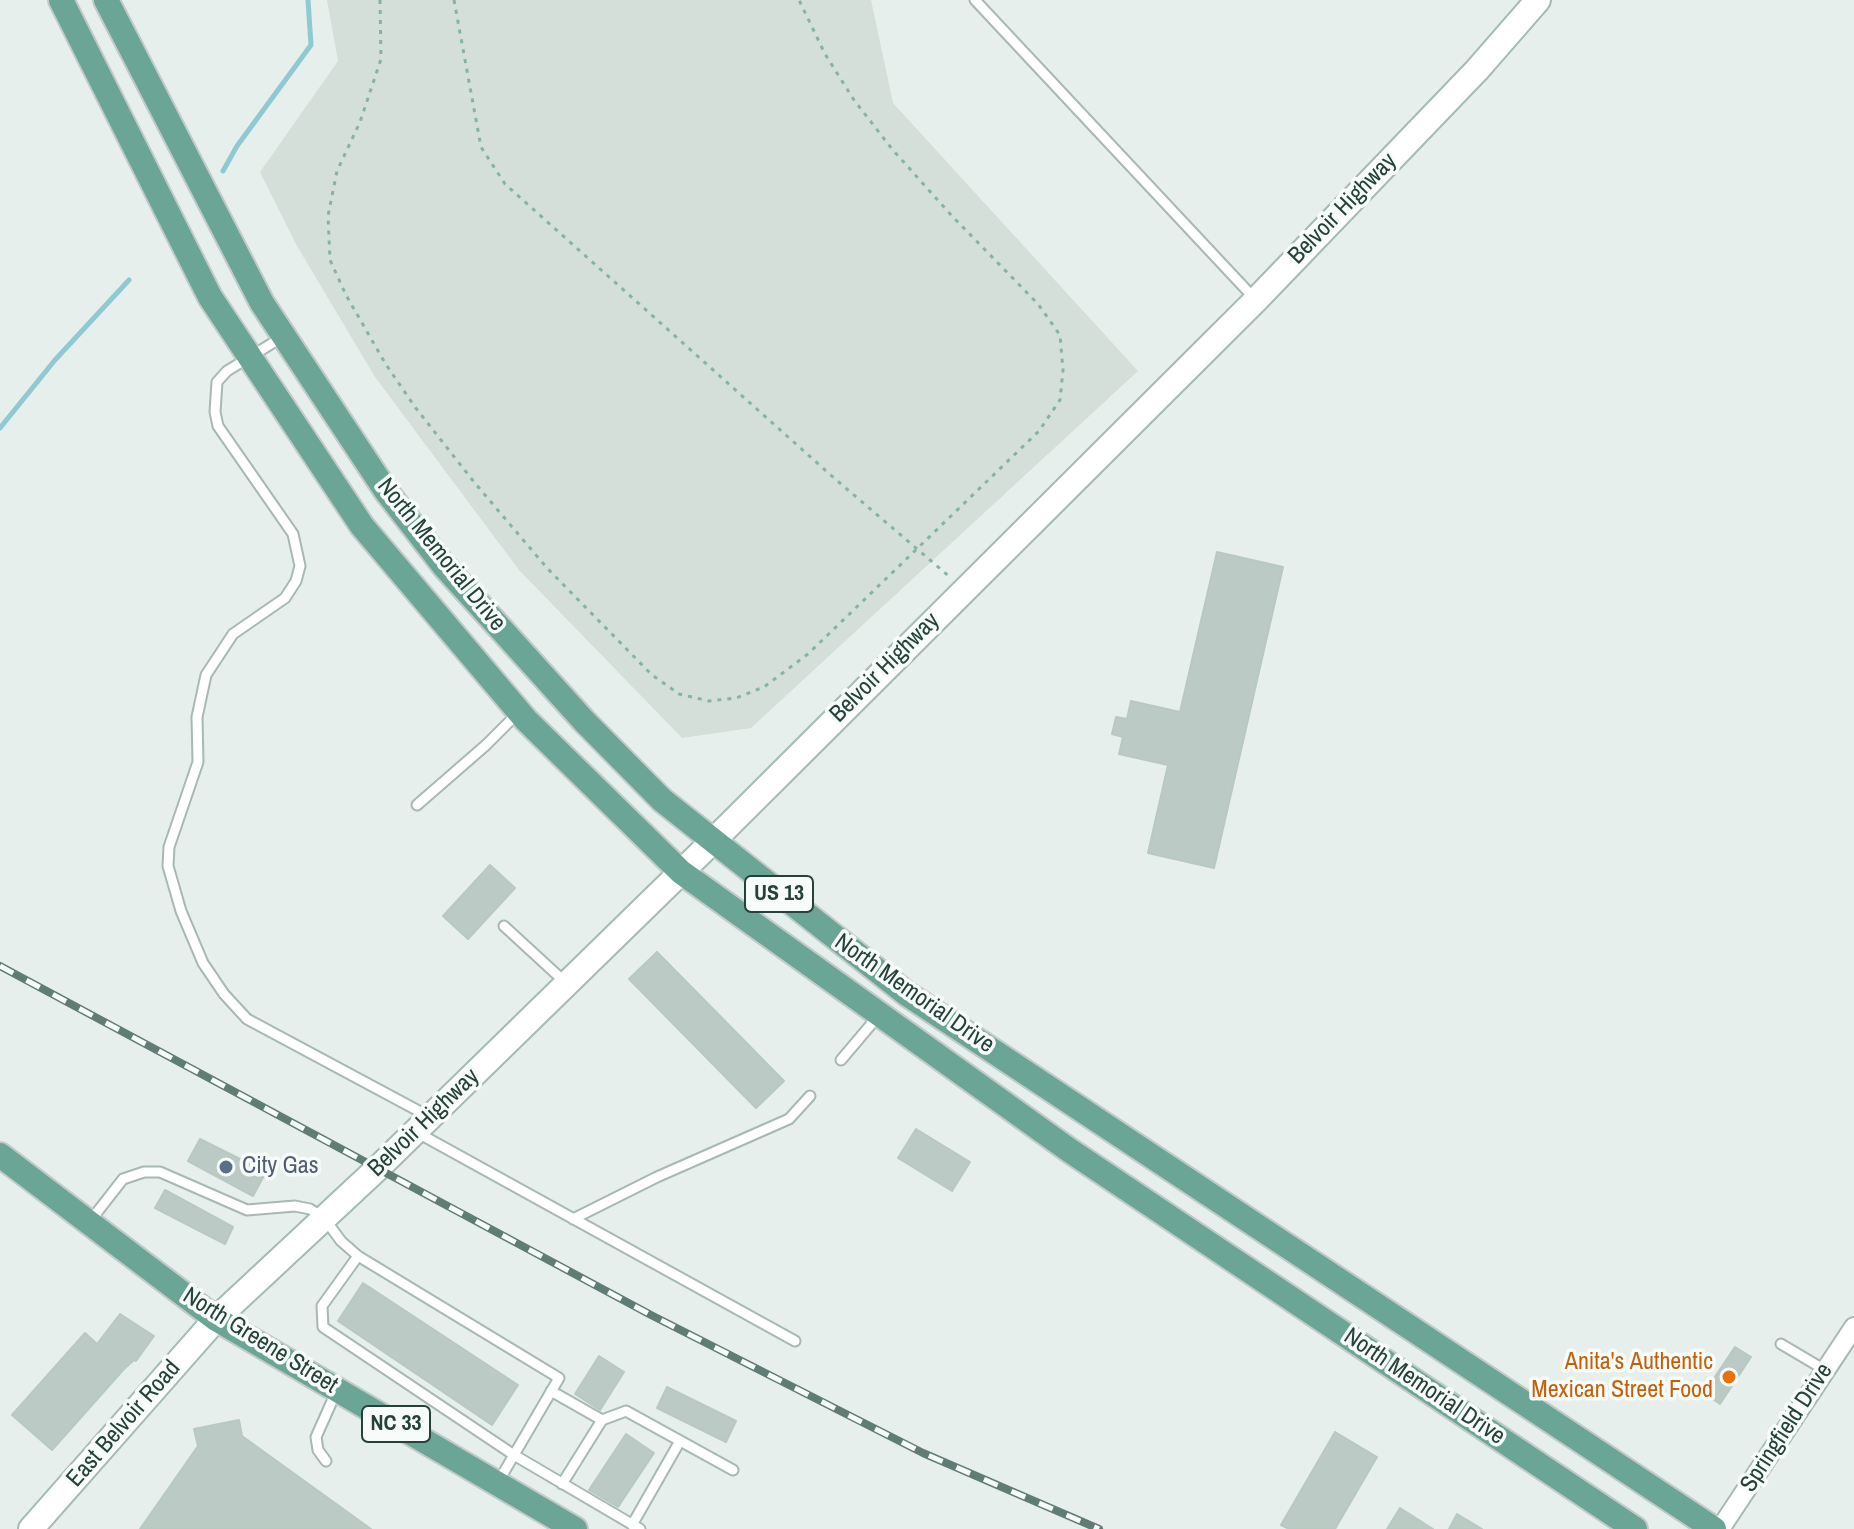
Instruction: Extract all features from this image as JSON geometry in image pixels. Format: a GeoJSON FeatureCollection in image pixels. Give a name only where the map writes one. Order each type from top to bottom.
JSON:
{"type":"FeatureCollection","features":[{"type":"Feature","properties":{"kind":"main road","name":"North Memorial Drive"},"geometry":{"type":"LineString","coordinates":[[61,0],[210,297],[362,526],[519,712],[681,872],[1069,1150],[1635,1529]]}},
{"type":"Feature","properties":{"kind":"main road","name":"North Memorial Drive"},"geometry":{"type":"LineString","coordinates":[[106,0],[262,303],[386,491],[444,566],[584,721],[662,800],[907,994],[1714,1529]]}},
{"type":"Feature","properties":{"kind":"main road","name":"North Greene Street"},"geometry":{"type":"LineString","coordinates":[[0,1155],[216,1319],[570,1528]]}},
{"type":"Feature","properties":{"kind":"street","name":"Belvoir Highway"},"geometry":{"type":"LineString","coordinates":[[216,1319],[713,841],[1256,300],[1477,70],[1536,1]]}},
{"type":"Feature","properties":{"kind":"street","name":"East Belvoir Road"},"geometry":{"type":"LineString","coordinates":[[31,1529],[216,1319]]}},
{"type":"Feature","properties":{"kind":"street","name":"Springfield Drive"},"geometry":{"type":"LineString","coordinates":[[1720,1529],[1854,1327]]}},
{"type":"Feature","properties":{"kind":"lane"},"geometry":{"type":"LineString","coordinates":[[975,0],[1256,300]]}},
{"type":"Feature","properties":{"kind":"lane"},"geometry":{"type":"LineString","coordinates":[[284,336],[227,371],[217,382],[214,397],[218,426],[293,534],[300,566],[296,581],[285,598],[233,634],[206,675],[197,717],[198,762],[169,847],[168,866],[171,884],[203,963],[224,994],[247,1019],[573,1219],[795,1341]]}},
{"type":"Feature","properties":{"kind":"lane"},"geometry":{"type":"LineString","coordinates":[[417,805],[519,712]]}},
{"type":"Feature","properties":{"kind":"lane"},"geometry":{"type":"LineString","coordinates":[[504,926],[566,983]]}},
{"type":"Feature","properties":{"kind":"lane"},"geometry":{"type":"LineString","coordinates":[[841,1060],[879,1015]]}},
{"type":"Feature","properties":{"kind":"lane"},"geometry":{"type":"LineString","coordinates":[[573,1219],[657,1177],[789,1119],[810,1096]]}},
{"type":"Feature","properties":{"kind":"lane"},"geometry":{"type":"LineString","coordinates":[[89,1223],[123,1179],[144,1172],[160,1172],[247,1210],[295,1206],[310,1209],[324,1218],[341,1241],[358,1256],[559,1378],[497,1484]]}},
{"type":"Feature","properties":{"kind":"lane"},"geometry":{"type":"LineString","coordinates":[[358,1256],[322,1306],[323,1327],[514,1455],[636,1527],[680,1441]]}},
{"type":"Feature","properties":{"kind":"lane"},"geometry":{"type":"LineString","coordinates":[[1781,1344],[1825,1370]]}},
{"type":"Feature","properties":{"kind":"lane"},"geometry":{"type":"LineString","coordinates":[[326,1461],[318,1450],[316,1437],[337,1390]]}},
{"type":"Feature","properties":{"kind":"lane"},"geometry":{"type":"LineString","coordinates":[[551,1391],[602,1420]]}},
{"type":"Feature","properties":{"kind":"lane"},"geometry":{"type":"LineString","coordinates":[[562,1484],[602,1420],[626,1411],[733,1470]]}},
{"type":"Feature","properties":{"kind":"path"},"geometry":{"type":"LineString","coordinates":[[380,0],[381,59],[360,122],[337,171],[328,216],[330,260],[346,295],[407,396],[547,568],[652,675],[679,694],[709,701],[736,698],[764,687],[808,654],[1039,431],[1060,400],[1063,370],[1060,335],[1038,304],[892,149],[854,100],[825,54],[799,0]]}},
{"type":"Feature","properties":{"kind":"path"},"geometry":{"type":"LineString","coordinates":[[454,0],[481,147],[505,184],[964,589]]}},
{"type":"Feature","properties":{"kind":"shaded area"},"geometry":{"type":"Polygon","coordinates":[[[327,0],[871,0],[893,103],[1138,371],[751,728],[682,738],[519,570],[375,377],[297,246],[260,172],[338,61],[327,0]]]}},
{"type":"Feature","properties":{"kind":"building"},"geometry":{"type":"Polygon","coordinates":[[[1217,552],[1283,567],[1214,868],[1148,853],[1168,765],[1119,754],[1123,737],[1112,734],[1116,717],[1127,719],[1131,701],[1180,712],[1217,552]]]}},
{"type":"Feature","properties":{"kind":"building"},"geometry":{"type":"Polygon","coordinates":[[[490,865],[515,888],[468,939],[443,916],[490,865]]]}},
{"type":"Feature","properties":{"kind":"building"},"geometry":{"type":"Polygon","coordinates":[[[657,952],[784,1081],[756,1108],[629,979],[657,952]]]}},
{"type":"Feature","properties":{"kind":"building"},"geometry":{"type":"Polygon","coordinates":[[[916,1129],[970,1162],[952,1191],[898,1158],[916,1129]]]}},
{"type":"Feature","properties":{"kind":"building","name":"City Gas"},"geometry":{"type":"Polygon","coordinates":[[[200,1139],[266,1172],[253,1196],[188,1161],[200,1139]]]}},
{"type":"Feature","properties":{"kind":"building","name":"City Gas"},"geometry":{"type":"Polygon","coordinates":[[[165,1190],[233,1227],[225,1244],[155,1208],[165,1190]]]}},
{"type":"Feature","properties":{"kind":"building"},"geometry":{"type":"Polygon","coordinates":[[[363,1283],[518,1385],[492,1425],[338,1321],[363,1283]]]}},
{"type":"Feature","properties":{"kind":"building"},"geometry":{"type":"Polygon","coordinates":[[[120,1314],[154,1336],[136,1361],[124,1369],[52,1450],[12,1415],[85,1333],[97,1344],[120,1314]]]}},
{"type":"Feature","properties":{"kind":"building"},"geometry":{"type":"Polygon","coordinates":[[[1735,1347],[1751,1357],[1720,1404],[1704,1393],[1735,1347]]]}},
{"type":"Feature","properties":{"kind":"building"},"geometry":{"type":"Polygon","coordinates":[[[599,1356],[624,1372],[600,1410],[575,1394],[599,1356]]]}},
{"type":"Feature","properties":{"kind":"building"},"geometry":{"type":"Polygon","coordinates":[[[667,1387],[736,1421],[726,1442],[657,1408],[667,1387]]]}},
{"type":"Feature","properties":{"kind":"building"},"geometry":{"type":"Polygon","coordinates":[[[239,1420],[242,1436],[371,1529],[140,1529],[198,1446],[194,1429],[239,1420]]]}},
{"type":"Feature","properties":{"kind":"building"},"geometry":{"type":"Polygon","coordinates":[[[1335,1432],[1377,1457],[1335,1529],[1289,1529],[1281,1525],[1335,1432]]]}},
{"type":"Feature","properties":{"kind":"building"},"geometry":{"type":"Polygon","coordinates":[[[626,1434],[654,1453],[618,1507],[589,1490],[626,1434]]]}},
{"type":"Feature","properties":{"kind":"building"},"geometry":{"type":"Polygon","coordinates":[[[1400,1508],[1433,1529],[1387,1529],[1400,1508]]]}},
{"type":"Feature","properties":{"kind":"building"},"geometry":{"type":"Polygon","coordinates":[[[1457,1514],[1482,1529],[1449,1529],[1457,1514]]]}},
{"type":"Feature","properties":{"kind":"waterway"},"geometry":{"type":"LineString","coordinates":[[223,171],[237,146],[311,45],[308,0]]}},
{"type":"Feature","properties":{"kind":"waterway"},"geometry":{"type":"LineString","coordinates":[[0,428],[55,360],[129,280]]}},
{"type":"Feature","properties":{"kind":"railway"},"geometry":{"type":"LineString","coordinates":[[0,966],[651,1315],[923,1453],[1099,1529]]}},
{"type":"Feature","properties":{"kind":"place","name":"City Gas"},"geometry":{"type":"Point","coordinates":[226,1167]}},
{"type":"Feature","properties":{"kind":"place","name":"Anita's Authentic Mexican Street Food"},"geometry":{"type":"Point","coordinates":[1729,1377]}}]}
